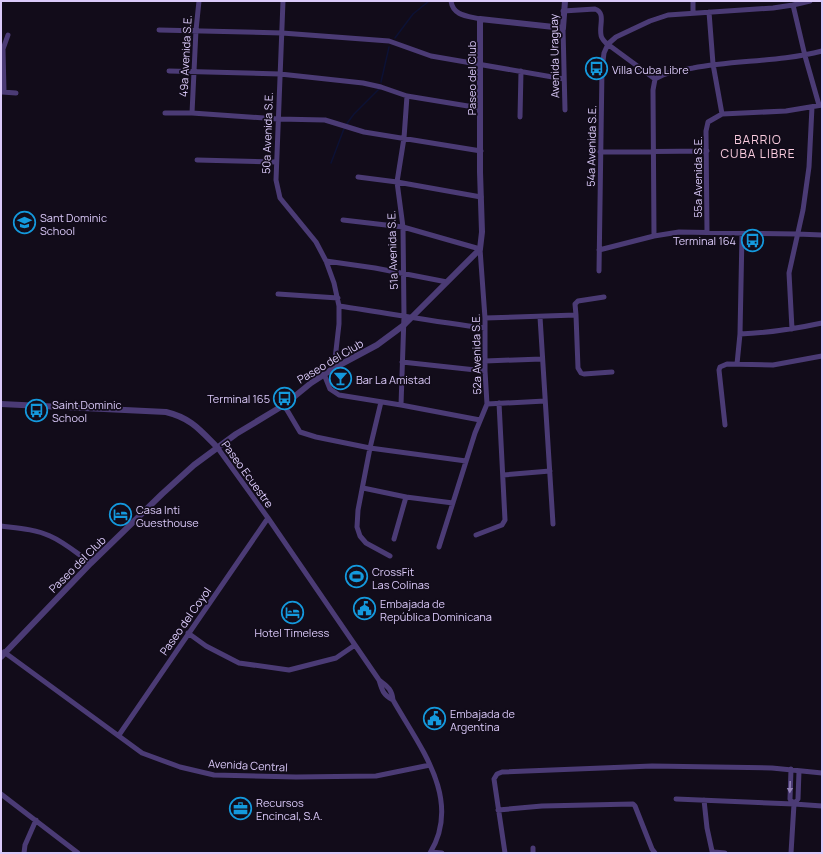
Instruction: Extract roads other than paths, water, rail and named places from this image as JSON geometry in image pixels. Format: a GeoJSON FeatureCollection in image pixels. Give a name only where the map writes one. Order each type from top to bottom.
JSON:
{"type":"FeatureCollection","features":[{"type":"Feature","properties":{"kind":"street","name":"49a Avenida S.E."},"geometry":{"type":"LineString","coordinates":[[192,113],[193,72],[199,1]]}},
{"type":"Feature","properties":{"kind":"street","name":"50a Avenida S.E."},"geometry":{"type":"LineString","coordinates":[[283,1],[276,180],[280,198],[316,242],[326,261],[334,283],[339,306],[339,324],[334,368]]}},
{"type":"Feature","properties":{"kind":"street"},"geometry":{"type":"LineString","coordinates":[[451,1],[456,12],[480,19],[563,28]]}},
{"type":"Feature","properties":{"kind":"street","name":"Avenida Uraguay"},"geometry":{"type":"LineString","coordinates":[[564,1],[563,28],[565,110]]}},
{"type":"Feature","properties":{"kind":"street"},"geometry":{"type":"LineString","coordinates":[[693,1],[693,12]]}},
{"type":"Feature","properties":{"kind":"street"},"geometry":{"type":"LineString","coordinates":[[608,44],[616,37],[668,14],[773,8],[810,1]]}},
{"type":"Feature","properties":{"kind":"street"},"geometry":{"type":"LineString","coordinates":[[708,12],[713,64],[722,114],[786,112],[821,105],[805,56],[793,5]]}},
{"type":"Feature","properties":{"kind":"street"},"geometry":{"type":"LineString","coordinates":[[563,11],[599,10],[601,14],[601,35],[608,44],[655,79]]}},
{"type":"Feature","properties":{"kind":"street","name":"Paseo del Club"},"geometry":{"type":"LineString","coordinates":[[2,653],[162,494],[194,465],[236,434],[284,405],[324,374],[377,345],[404,325],[480,249],[482,232],[482,196],[480,19]]}},
{"type":"Feature","properties":{"kind":"street"},"geometry":{"type":"LineString","coordinates":[[159,30],[282,33],[389,41],[431,56],[564,79]]}},
{"type":"Feature","properties":{"kind":"street"},"geometry":{"type":"LineString","coordinates":[[8,35],[2,49],[2,92],[16,93]]}},
{"type":"Feature","properties":{"kind":"street","name":"54a Avenida S.E."},"geometry":{"type":"LineString","coordinates":[[599,271],[602,69],[604,53],[608,44]]}},
{"type":"Feature","properties":{"kind":"street"},"geometry":{"type":"LineString","coordinates":[[655,79],[670,72],[713,64],[805,56],[822,52]]}},
{"type":"Feature","properties":{"kind":"street"},"geometry":{"type":"LineString","coordinates":[[168,71],[280,74],[363,83],[408,96],[480,108]]}},
{"type":"Feature","properties":{"kind":"street"},"geometry":{"type":"LineString","coordinates":[[520,117],[521,71]]}},
{"type":"Feature","properties":{"kind":"street"},"geometry":{"type":"LineString","coordinates":[[654,236],[653,90],[655,79]]}},
{"type":"Feature","properties":{"kind":"street","name":"51a Avenida S.E."},"geometry":{"type":"LineString","coordinates":[[401,405],[404,273],[403,227],[397,182],[404,138],[408,96]]}},
{"type":"Feature","properties":{"kind":"street"},"geometry":{"type":"LineString","coordinates":[[792,329],[789,273],[809,167],[812,108]]}},
{"type":"Feature","properties":{"kind":"street"},"geometry":{"type":"LineString","coordinates":[[165,113],[325,120],[364,132],[481,152]]}},
{"type":"Feature","properties":{"kind":"street","name":"55a Avenida S.E."},"geometry":{"type":"LineString","coordinates":[[707,232],[706,131],[708,122],[722,114]]}},
{"type":"Feature","properties":{"kind":"street"},"geometry":{"type":"LineString","coordinates":[[600,152],[707,151]]}},
{"type":"Feature","properties":{"kind":"street"},"geometry":{"type":"LineString","coordinates":[[198,160],[276,162]]}},
{"type":"Feature","properties":{"kind":"street"},"geometry":{"type":"LineString","coordinates":[[358,177],[482,196]]}},
{"type":"Feature","properties":{"kind":"street"},"geometry":{"type":"LineString","coordinates":[[343,220],[403,227],[480,249]]}},
{"type":"Feature","properties":{"kind":"street"},"geometry":{"type":"LineString","coordinates":[[599,250],[654,236],[679,232],[797,234],[822,236]]}},
{"type":"Feature","properties":{"kind":"street"},"geometry":{"type":"LineString","coordinates":[[738,364],[742,234]]}},
{"type":"Feature","properties":{"kind":"street","name":"52a Avenida S.E."},"geometry":{"type":"LineString","coordinates":[[440,547],[466,461],[487,404],[485,371],[485,318],[480,249]]}},
{"type":"Feature","properties":{"kind":"street"},"geometry":{"type":"LineString","coordinates":[[326,261],[404,273],[447,282]]}},
{"type":"Feature","properties":{"kind":"street"},"geometry":{"type":"LineString","coordinates":[[278,294],[338,298]]}},
{"type":"Feature","properties":{"kind":"street"},"geometry":{"type":"LineString","coordinates":[[604,297],[578,301],[575,304],[578,368],[581,373],[584,374],[612,372]]}},
{"type":"Feature","properties":{"kind":"street"},"geometry":{"type":"LineString","coordinates":[[339,306],[404,316],[430,322],[485,328]]}},
{"type":"Feature","properties":{"kind":"street"},"geometry":{"type":"LineString","coordinates":[[485,318],[576,315]]}},
{"type":"Feature","properties":{"kind":"street"},"geometry":{"type":"LineString","coordinates":[[540,317],[553,524]]}},
{"type":"Feature","properties":{"kind":"street"},"geometry":{"type":"LineString","coordinates":[[740,334],[763,333],[822,323]]}},
{"type":"Feature","properties":{"kind":"street"},"geometry":{"type":"LineString","coordinates":[[725,426],[719,370],[720,367],[727,364],[773,365],[822,356]]}},
{"type":"Feature","properties":{"kind":"street"},"geometry":{"type":"LineString","coordinates":[[485,360],[542,359]]}},
{"type":"Feature","properties":{"kind":"street"},"geometry":{"type":"LineString","coordinates":[[402,362],[485,371]]}},
{"type":"Feature","properties":{"kind":"street"},"geometry":{"type":"LineString","coordinates":[[324,374],[330,389],[339,395],[480,420]]}},
{"type":"Feature","properties":{"kind":"street"},"geometry":{"type":"LineString","coordinates":[[487,404],[545,401]]}},
{"type":"Feature","properties":{"kind":"street"},"geometry":{"type":"LineString","coordinates":[[381,402],[358,510],[357,527],[360,536],[366,543],[390,556]]}},
{"type":"Feature","properties":{"kind":"street"},"geometry":{"type":"LineString","coordinates":[[476,535],[502,525],[505,520],[499,403]]}},
{"type":"Feature","properties":{"kind":"street","name":"Paseo Ecuestre"},"geometry":{"type":"LineString","coordinates":[[1,404],[166,412],[179,415],[192,423],[217,447],[268,518],[379,680],[390,689],[393,700],[430,765],[442,797],[442,812],[439,831],[431,852]]}},
{"type":"Feature","properties":{"kind":"street"},"geometry":{"type":"LineString","coordinates":[[284,405],[300,432],[316,437],[370,448],[466,461]]}},
{"type":"Feature","properties":{"kind":"street"},"geometry":{"type":"LineString","coordinates":[[503,475],[550,471]]}},
{"type":"Feature","properties":{"kind":"street"},"geometry":{"type":"LineString","coordinates":[[363,488],[406,497],[453,503]]}},
{"type":"Feature","properties":{"kind":"street"},"geometry":{"type":"LineString","coordinates":[[394,539],[406,497]]}},
{"type":"Feature","properties":{"kind":"street","name":"Paseo del Coyol"},"geometry":{"type":"LineString","coordinates":[[119,735],[268,518]]}},
{"type":"Feature","properties":{"kind":"street"},"geometry":{"type":"LineString","coordinates":[[1,526],[25,529],[50,536],[71,548],[91,564]]}},
{"type":"Feature","properties":{"kind":"street"},"geometry":{"type":"LineString","coordinates":[[188,633],[206,646],[239,663],[289,670],[336,658],[356,645]]}},
{"type":"Feature","properties":{"kind":"street","name":"Avenida Central"},"geometry":{"type":"LineString","coordinates":[[2,653],[119,735],[142,753],[180,767],[214,775],[262,777],[376,776],[430,765]]}},
{"type":"Feature","properties":{"kind":"street"},"geometry":{"type":"LineString","coordinates":[[505,853],[494,779],[497,774],[504,772],[652,766],[791,769],[822,773]]}},
{"type":"Feature","properties":{"kind":"street"},"geometry":{"type":"LineString","coordinates":[[791,769],[790,799],[794,804]]}},
{"type":"Feature","properties":{"kind":"street"},"geometry":{"type":"LineString","coordinates":[[791,853],[794,804],[798,799],[799,771]]}},
{"type":"Feature","properties":{"kind":"street"},"geometry":{"type":"LineString","coordinates":[[1,794],[78,853]]}},
{"type":"Feature","properties":{"kind":"street"},"geometry":{"type":"LineString","coordinates":[[676,800],[822,806]]}},
{"type":"Feature","properties":{"kind":"street"},"geometry":{"type":"LineString","coordinates":[[704,800],[707,828],[712,851],[725,853]]}},
{"type":"Feature","properties":{"kind":"street"},"geometry":{"type":"LineString","coordinates":[[498,810],[549,806],[633,804],[655,853]]}},
{"type":"Feature","properties":{"kind":"street"},"geometry":{"type":"LineString","coordinates":[[24,853],[25,845],[36,820]]}},
{"type":"Feature","properties":{"kind":"street"},"geometry":{"type":"LineString","coordinates":[[431,852],[442,853]]}},
{"type":"Feature","properties":{"kind":"waterway"},"geometry":{"type":"LineString","coordinates":[[395,38],[413,14],[429,1]]}},
{"type":"Feature","properties":{"kind":"waterway"},"geometry":{"type":"LineString","coordinates":[[381,82],[389,47]]}},
{"type":"Feature","properties":{"kind":"waterway"},"geometry":{"type":"LineString","coordinates":[[331,163],[345,126],[354,114],[379,89]]}},
{"type":"Feature","properties":{"kind":"place","name":"Villa Cuba Libre"},"geometry":{"type":"Point","coordinates":[596,69]}},
{"type":"Feature","properties":{"kind":"place","name":"Sant Dominic School"},"geometry":{"type":"Point","coordinates":[25,223]}},
{"type":"Feature","properties":{"kind":"place","name":"Terminal 164"},"geometry":{"type":"Point","coordinates":[752,240]}},
{"type":"Feature","properties":{"kind":"place","name":"Bar La Amistad"},"geometry":{"type":"Point","coordinates":[340,379]}},
{"type":"Feature","properties":{"kind":"place","name":"Terminal 165"},"geometry":{"type":"Point","coordinates":[285,398]}},
{"type":"Feature","properties":{"kind":"place","name":"Saint Dominic School"},"geometry":{"type":"Point","coordinates":[36,410]}},
{"type":"Feature","properties":{"kind":"place","name":"Casa Inti Guesthouse"},"geometry":{"type":"Point","coordinates":[120,515]}},
{"type":"Feature","properties":{"kind":"place","name":"CrossFit Las Colinas"},"geometry":{"type":"Point","coordinates":[357,577]}},
{"type":"Feature","properties":{"kind":"place","name":"Embajada de República Dominicana"},"geometry":{"type":"Point","coordinates":[364,609]}},
{"type":"Feature","properties":{"kind":"place","name":"Hotel Timeless"},"geometry":{"type":"Point","coordinates":[292,612]}},
{"type":"Feature","properties":{"kind":"place","name":"Embajada de Argentina"},"geometry":{"type":"Point","coordinates":[434,719]}},
{"type":"Feature","properties":{"kind":"place","name":"Recursos Encincal, S.A."},"geometry":{"type":"Point","coordinates":[240,808]}},
{"type":"Feature","properties":{"kind":"district","name":"BARRIO CUBA LIBRE"},"geometry":{"type":"Point","coordinates":[758,146]}}]}
